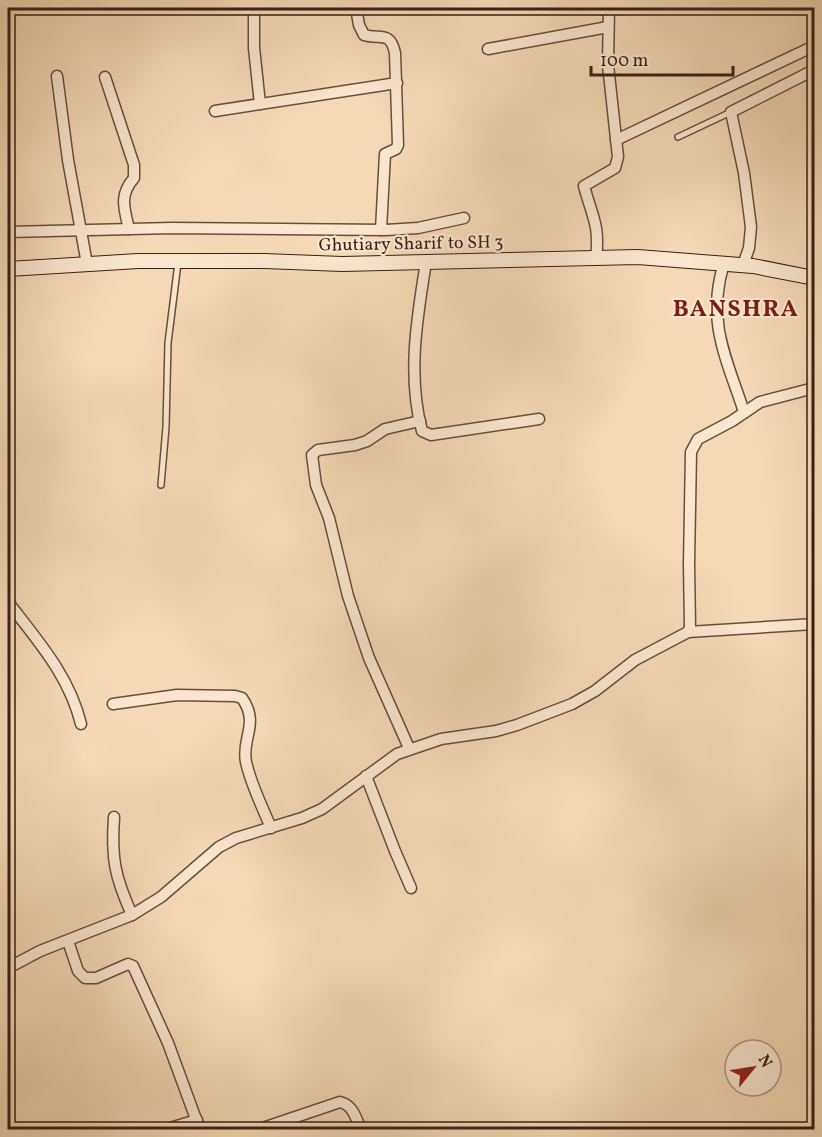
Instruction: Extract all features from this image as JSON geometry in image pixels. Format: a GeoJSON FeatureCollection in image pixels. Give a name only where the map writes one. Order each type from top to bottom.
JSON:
{"type":"FeatureCollection","features":[{"type":"Feature","properties":{"kind":"main road","name":"Ghutiary Sharif to SH 3"},"geometry":{"type":"LineString","coordinates":[[8,268],[86,260],[342,264],[638,257],[743,265],[814,278]]}},
{"type":"Feature","properties":{"kind":"street"},"geometry":{"type":"LineString","coordinates":[[254,8],[254,48],[260,104]]}},
{"type":"Feature","properties":{"kind":"street"},"geometry":{"type":"LineString","coordinates":[[356,8],[363,35],[383,36],[392,42],[395,53],[398,145],[396,149],[385,154],[381,230]]}},
{"type":"Feature","properties":{"kind":"street"},"geometry":{"type":"LineString","coordinates":[[596,258],[597,226],[584,186],[615,168],[617,150],[608,65],[609,8]]}},
{"type":"Feature","properties":{"kind":"street"},"geometry":{"type":"LineString","coordinates":[[488,49],[608,27]]}},
{"type":"Feature","properties":{"kind":"street"},"geometry":{"type":"LineString","coordinates":[[617,150],[814,46]]}},
{"type":"Feature","properties":{"kind":"street"},"geometry":{"type":"LineString","coordinates":[[743,265],[749,248],[751,227],[744,173],[731,112],[814,70]]}},
{"type":"Feature","properties":{"kind":"street"},"geometry":{"type":"LineString","coordinates":[[57,76],[68,160],[86,260]]}},
{"type":"Feature","properties":{"kind":"street"},"geometry":{"type":"LineString","coordinates":[[105,77],[134,165],[134,178],[127,185],[124,201],[129,229]]}},
{"type":"Feature","properties":{"kind":"street"},"geometry":{"type":"LineString","coordinates":[[215,111],[397,83]]}},
{"type":"Feature","properties":{"kind":"street"},"geometry":{"type":"LineString","coordinates":[[8,232],[82,234],[129,229],[381,230],[418,228],[464,218]]}},
{"type":"Feature","properties":{"kind":"street"},"geometry":{"type":"LineString","coordinates":[[426,262],[414,343],[416,390],[422,431],[431,435],[539,419]]}},
{"type":"Feature","properties":{"kind":"street"},"geometry":{"type":"LineString","coordinates":[[724,263],[716,293],[718,329],[744,412]]}},
{"type":"Feature","properties":{"kind":"street"},"geometry":{"type":"LineString","coordinates":[[688,632],[690,627],[692,452],[698,439],[770,398],[814,388]]}},
{"type":"Feature","properties":{"kind":"street"},"geometry":{"type":"LineString","coordinates":[[409,748],[369,658],[348,596],[329,518],[316,485],[312,455],[318,450],[355,445],[367,441],[385,429],[420,421]]}},
{"type":"Feature","properties":{"kind":"street"},"geometry":{"type":"LineString","coordinates":[[8,602],[61,674],[76,704],[81,724]]}},
{"type":"Feature","properties":{"kind":"street"},"geometry":{"type":"LineString","coordinates":[[8,968],[40,951],[132,915],[161,897],[219,847],[236,838],[302,818],[322,809],[396,753],[441,739],[506,728],[536,719],[572,704],[595,691],[635,660],[688,632],[814,624]]}},
{"type":"Feature","properties":{"kind":"street"},"geometry":{"type":"LineString","coordinates":[[113,704],[177,695],[242,698],[251,722],[245,752],[249,776],[271,828]]}},
{"type":"Feature","properties":{"kind":"street"},"geometry":{"type":"LineString","coordinates":[[366,776],[411,888]]}},
{"type":"Feature","properties":{"kind":"street"},"geometry":{"type":"LineString","coordinates":[[114,817],[112,847],[115,873],[132,915]]}},
{"type":"Feature","properties":{"kind":"street"},"geometry":{"type":"LineString","coordinates":[[68,940],[78,971],[85,978],[96,978],[128,964],[133,966],[168,1043],[198,1125],[163,1130]]}},
{"type":"Feature","properties":{"kind":"street"},"geometry":{"type":"LineString","coordinates":[[257,1130],[340,1102],[349,1106],[353,1111],[361,1130]]}},
{"type":"Feature","properties":{"kind":"lane"},"geometry":{"type":"LineString","coordinates":[[678,137],[731,112]]}},
{"type":"Feature","properties":{"kind":"lane"},"geometry":{"type":"LineString","coordinates":[[161,485],[166,427],[168,343],[178,263]]}},
{"type":"Feature","properties":{"kind":"district","name":"BANSHRA"},"geometry":{"type":"Point","coordinates":[736,308]}}]}
